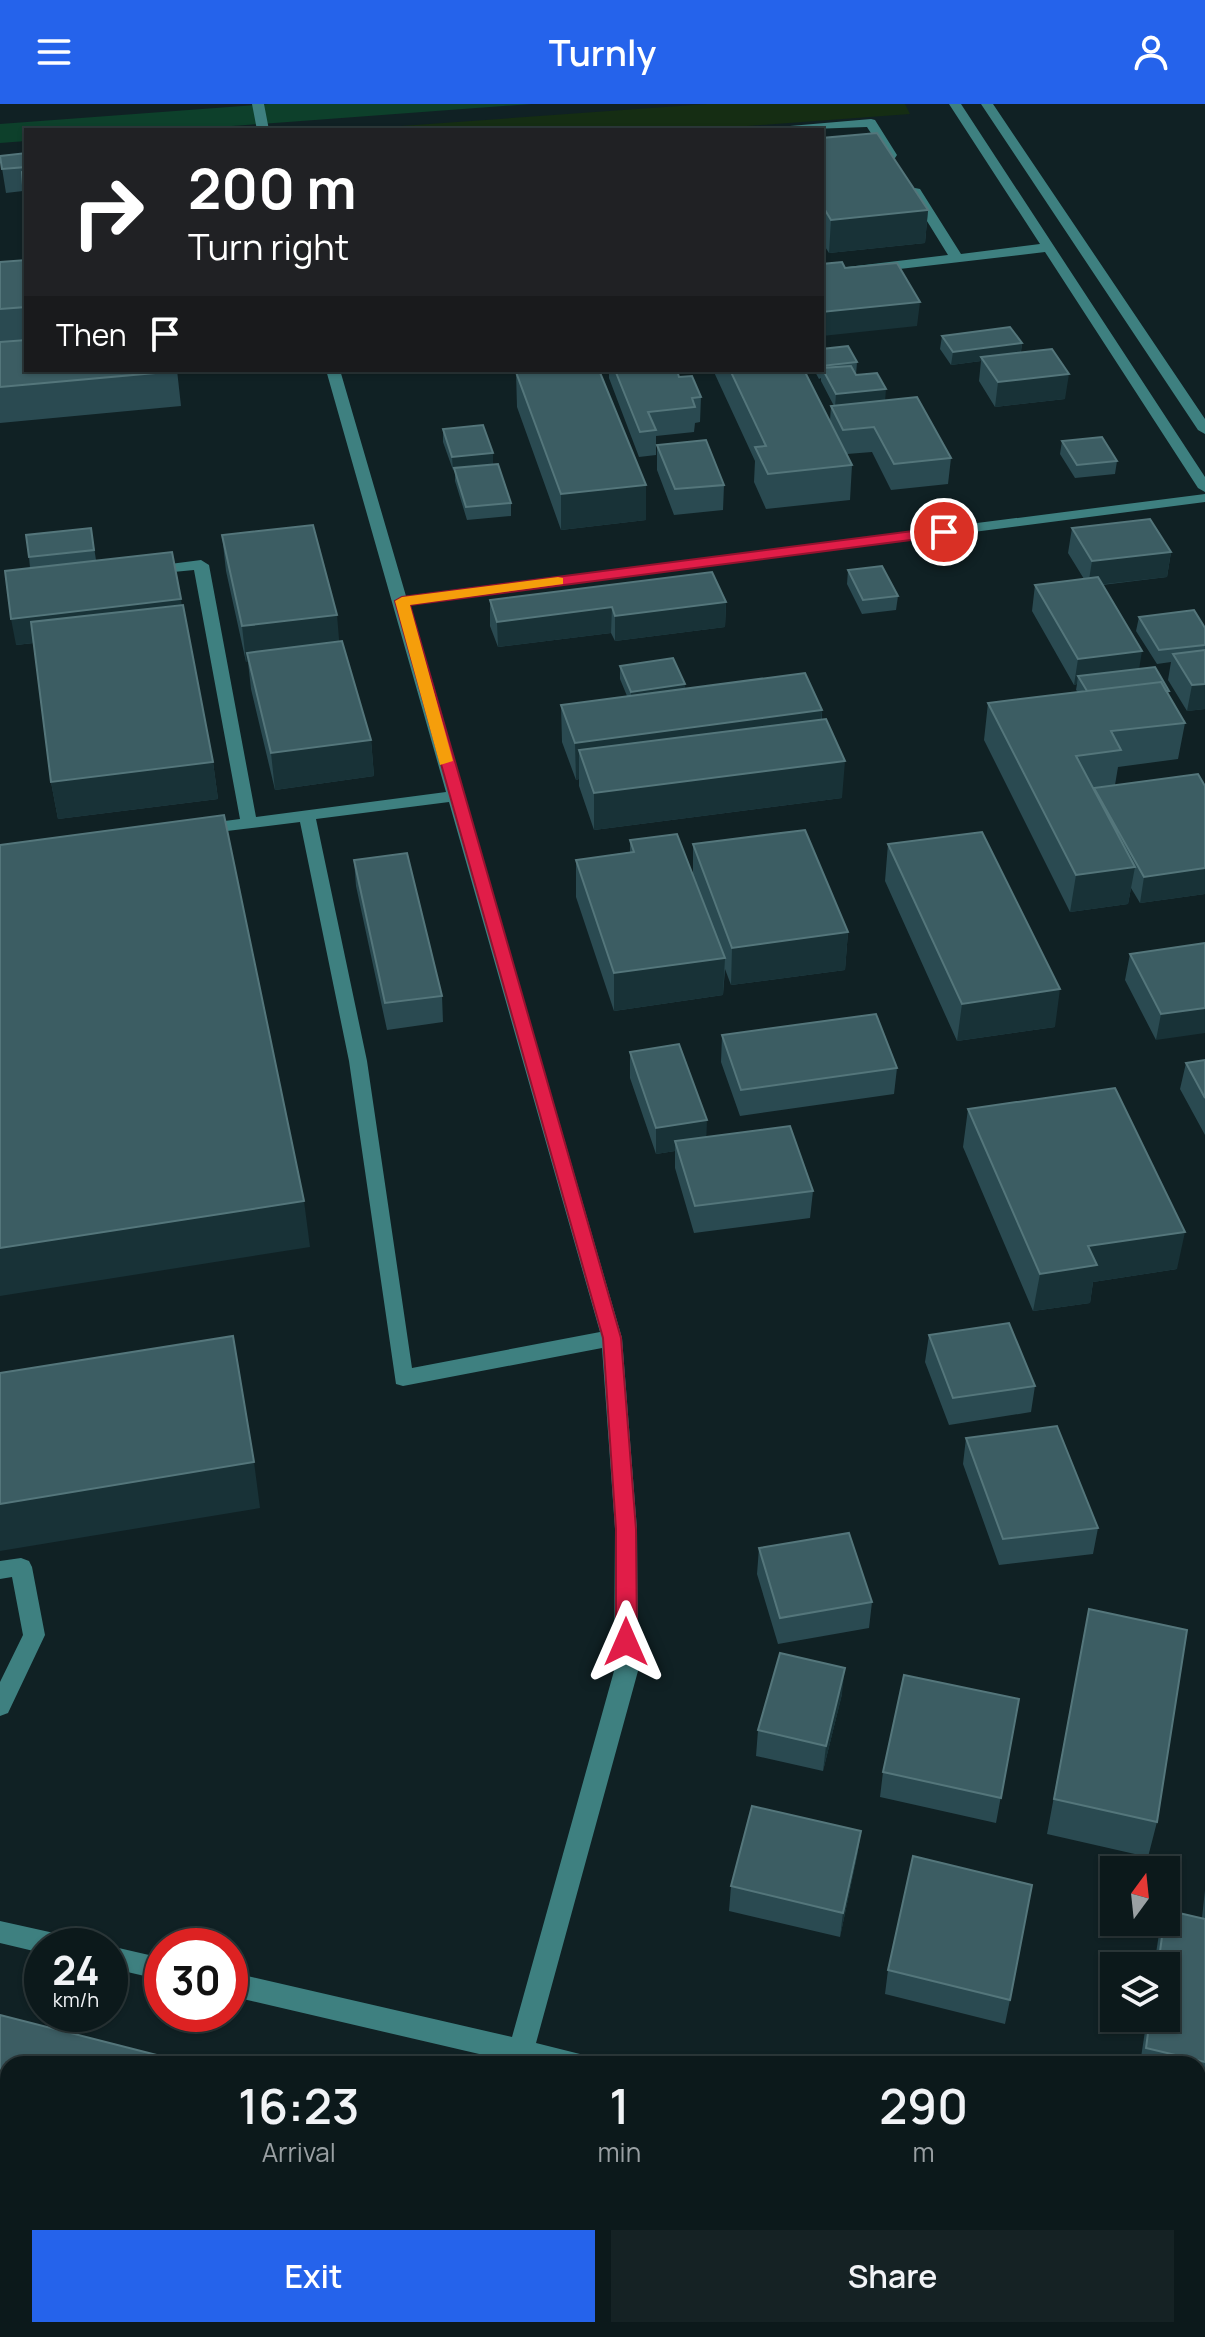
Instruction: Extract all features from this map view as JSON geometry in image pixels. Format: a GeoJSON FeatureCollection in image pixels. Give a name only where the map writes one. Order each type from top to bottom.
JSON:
{"type":"FeatureCollection","features":[{"type":"Feature","properties":{"kind":"street"},"geometry":{"type":"LineString","coordinates":[[258,104],[263,128]]}},
{"type":"Feature","properties":{"kind":"street"},"geometry":{"type":"LineString","coordinates":[[955,104],[1051,247],[1205,488]]}},
{"type":"Feature","properties":{"kind":"street"},"geometry":{"type":"LineString","coordinates":[[987,104],[1205,430]]}},
{"type":"Feature","properties":{"kind":"street"},"geometry":{"type":"LineString","coordinates":[[813,128],[871,123],[902,172]]}},
{"type":"Feature","properties":{"kind":"street"},"geometry":{"type":"LineString","coordinates":[[910,185],[958,260]]}},
{"type":"Feature","properties":{"kind":"street"},"geometry":{"type":"LineString","coordinates":[[824,274],[1051,247]]}},
{"type":"Feature","properties":{"kind":"street"},"geometry":{"type":"LineString","coordinates":[[334,372],[612,1338],[626,1529],[626,1671],[520,2056]]}},
{"type":"Feature","properties":{"kind":"street"},"geometry":{"type":"LineString","coordinates":[[402,601],[1205,498]]}},
{"type":"Feature","properties":{"kind":"street"},"geometry":{"type":"LineString","coordinates":[[124,574],[201,565],[249,823]]}},
{"type":"Feature","properties":{"kind":"street"},"geometry":{"type":"LineString","coordinates":[[187,831],[456,796]]}},
{"type":"Feature","properties":{"kind":"street"},"geometry":{"type":"LineString","coordinates":[[307,816],[358,1061],[403,1378],[612,1338]]}},
{"type":"Feature","properties":{"kind":"street"},"geometry":{"type":"LineString","coordinates":[[0,1570],[21,1567],[34,1635],[0,1706]]}},
{"type":"Feature","properties":{"kind":"street"},"geometry":{"type":"LineString","coordinates":[[0,1932],[24,1937]]}},
{"type":"Feature","properties":{"kind":"street"},"geometry":{"type":"LineString","coordinates":[[248,1989],[516,2056]]}},
{"type":"Feature","properties":{"kind":"shaded area"},"geometry":{"type":"Polygon","coordinates":[[[269,104],[532,104],[205,128],[24,128],[24,141],[0,143],[0,124],[269,104]]]}},
{"type":"Feature","properties":{"kind":"shaded area"},"geometry":{"type":"Polygon","coordinates":[[[707,104],[905,104],[910,114],[722,128],[373,128],[707,104]]]}},
{"type":"Feature","properties":{"kind":"building"},"geometry":{"type":"Polygon","coordinates":[[[877,133],[928,210],[831,220],[824,208],[824,138],[877,133]]]}},
{"type":"Feature","properties":{"kind":"building"},"geometry":{"type":"Polygon","coordinates":[[[24,153],[24,167],[2,169],[0,156],[24,153]]]}},
{"type":"Feature","properties":{"kind":"building"},"geometry":{"type":"Polygon","coordinates":[[[24,260],[24,307],[0,309],[0,262],[24,260]]]}},
{"type":"Feature","properties":{"kind":"building"},"geometry":{"type":"Polygon","coordinates":[[[842,262],[845,268],[897,263],[920,302],[824,312],[824,264],[842,262]]]}},
{"type":"Feature","properties":{"kind":"building"},"geometry":{"type":"Polygon","coordinates":[[[1010,327],[1022,343],[953,352],[942,336],[1010,327]]]}},
{"type":"Feature","properties":{"kind":"building"},"geometry":{"type":"Polygon","coordinates":[[[24,340],[24,372],[166,372],[0,387],[0,342],[24,340]]]}},
{"type":"Feature","properties":{"kind":"building"},"geometry":{"type":"Polygon","coordinates":[[[848,346],[857,362],[824,366],[824,349],[848,346]]]}},
{"type":"Feature","properties":{"kind":"building"},"geometry":{"type":"Polygon","coordinates":[[[1052,349],[1069,374],[998,382],[981,357],[1052,349]]]}},
{"type":"Feature","properties":{"kind":"building"},"geometry":{"type":"Polygon","coordinates":[[[851,366],[856,375],[877,373],[886,389],[836,394],[824,368],[851,366]]]}},
{"type":"Feature","properties":{"kind":"building"},"geometry":{"type":"Polygon","coordinates":[[[516,372],[600,372],[646,485],[561,494],[516,372]]]}},
{"type":"Feature","properties":{"kind":"building"},"geometry":{"type":"Polygon","coordinates":[[[616,372],[678,372],[679,377],[692,376],[701,397],[692,398],[695,407],[648,412],[656,430],[640,432],[616,372]]]}},
{"type":"Feature","properties":{"kind":"building"},"geometry":{"type":"Polygon","coordinates":[[[731,372],[805,372],[852,465],[768,474],[755,447],[766,446],[731,372]]]}},
{"type":"Feature","properties":{"kind":"building"},"geometry":{"type":"Polygon","coordinates":[[[917,397],[951,458],[894,464],[874,427],[843,430],[831,406],[917,397]]]}},
{"type":"Feature","properties":{"kind":"building"},"geometry":{"type":"Polygon","coordinates":[[[483,425],[493,453],[452,457],[443,429],[483,425]]]}},
{"type":"Feature","properties":{"kind":"building"},"geometry":{"type":"Polygon","coordinates":[[[1102,437],[1117,461],[1077,465],[1062,441],[1102,437]]]}},
{"type":"Feature","properties":{"kind":"building"},"geometry":{"type":"Polygon","coordinates":[[[706,440],[724,485],[675,489],[657,445],[706,440]]]}},
{"type":"Feature","properties":{"kind":"building"},"geometry":{"type":"Polygon","coordinates":[[[498,464],[511,503],[466,507],[454,468],[498,464]]]}},
{"type":"Feature","properties":{"kind":"building"},"geometry":{"type":"Polygon","coordinates":[[[1150,519],[1171,552],[1092,561],[1072,528],[1150,519]]]}},
{"type":"Feature","properties":{"kind":"building"},"geometry":{"type":"Polygon","coordinates":[[[313,525],[337,615],[242,626],[222,535],[313,525]]]}},
{"type":"Feature","properties":{"kind":"building"},"geometry":{"type":"Polygon","coordinates":[[[91,528],[94,550],[29,557],[26,535],[91,528]]]}},
{"type":"Feature","properties":{"kind":"building"},"geometry":{"type":"Polygon","coordinates":[[[172,552],[181,599],[11,619],[5,571],[172,552]]]}},
{"type":"Feature","properties":{"kind":"building"},"geometry":{"type":"Polygon","coordinates":[[[882,566],[898,596],[863,600],[848,570],[882,566]]]}},
{"type":"Feature","properties":{"kind":"building"},"geometry":{"type":"Polygon","coordinates":[[[712,572],[726,602],[615,616],[612,607],[497,622],[490,600],[712,572]]]}},
{"type":"Feature","properties":{"kind":"building"},"geometry":{"type":"Polygon","coordinates":[[[1098,577],[1142,651],[1078,659],[1035,585],[1098,577]]]}},
{"type":"Feature","properties":{"kind":"building"},"geometry":{"type":"Polygon","coordinates":[[[183,605],[213,762],[51,782],[31,622],[183,605]]]}},
{"type":"Feature","properties":{"kind":"building"},"geometry":{"type":"Polygon","coordinates":[[[1194,610],[1205,628],[1205,645],[1159,650],[1139,617],[1194,610]]]}},
{"type":"Feature","properties":{"kind":"building"},"geometry":{"type":"Polygon","coordinates":[[[342,641],[371,740],[271,753],[247,653],[342,641]]]}},
{"type":"Feature","properties":{"kind":"building"},"geometry":{"type":"Polygon","coordinates":[[[1205,650],[1205,684],[1192,685],[1173,654],[1205,650]]]}},
{"type":"Feature","properties":{"kind":"building"},"geometry":{"type":"Polygon","coordinates":[[[673,658],[685,684],[631,692],[620,666],[673,658]]]}},
{"type":"Feature","properties":{"kind":"building"},"geometry":{"type":"Polygon","coordinates":[[[1155,667],[1169,691],[1161,682],[1087,691],[1078,676],[1155,667]]]}},
{"type":"Feature","properties":{"kind":"building"},"geometry":{"type":"Polygon","coordinates":[[[805,673],[822,710],[575,743],[561,705],[805,673]]]}},
{"type":"Feature","properties":{"kind":"building"},"geometry":{"type":"Polygon","coordinates":[[[1161,682],[1185,723],[1111,731],[1121,750],[1076,756],[1135,867],[1076,875],[988,703],[1161,682]]]}},
{"type":"Feature","properties":{"kind":"building"},"geometry":{"type":"Polygon","coordinates":[[[826,719],[845,761],[594,793],[579,750],[826,719]]]}},
{"type":"Feature","properties":{"kind":"building"},"geometry":{"type":"Polygon","coordinates":[[[1198,774],[1205,786],[1205,868],[1144,877],[1094,788],[1198,774]]]}},
{"type":"Feature","properties":{"kind":"building"},"geometry":{"type":"Polygon","coordinates":[[[224,815],[304,1201],[0,1248],[0,845],[224,815]]]}},
{"type":"Feature","properties":{"kind":"building"},"geometry":{"type":"Polygon","coordinates":[[[805,830],[848,932],[732,948],[693,844],[805,830]]]}},
{"type":"Feature","properties":{"kind":"building"},"geometry":{"type":"Polygon","coordinates":[[[982,832],[1060,989],[962,1004],[888,844],[982,832]]]}},
{"type":"Feature","properties":{"kind":"building"},"geometry":{"type":"Polygon","coordinates":[[[677,834],[725,958],[614,973],[576,860],[634,852],[630,840],[677,834]]]}},
{"type":"Feature","properties":{"kind":"building"},"geometry":{"type":"Polygon","coordinates":[[[407,853],[442,996],[385,1003],[354,860],[407,853]]]}},
{"type":"Feature","properties":{"kind":"building"},"geometry":{"type":"Polygon","coordinates":[[[1205,943],[1205,1008],[1161,1014],[1130,954],[1205,943]]]}},
{"type":"Feature","properties":{"kind":"building"},"geometry":{"type":"Polygon","coordinates":[[[876,1014],[897,1068],[741,1090],[722,1035],[876,1014]]]}},
{"type":"Feature","properties":{"kind":"building"},"geometry":{"type":"Polygon","coordinates":[[[679,1044],[707,1120],[656,1128],[630,1052],[679,1044]]]}},
{"type":"Feature","properties":{"kind":"building"},"geometry":{"type":"Polygon","coordinates":[[[1205,1060],[1205,1098],[1186,1063],[1205,1060]]]}},
{"type":"Feature","properties":{"kind":"building"},"geometry":{"type":"Polygon","coordinates":[[[1115,1088],[1185,1232],[1088,1246],[1097,1265],[1040,1274],[968,1109],[1115,1088]]]}},
{"type":"Feature","properties":{"kind":"building"},"geometry":{"type":"Polygon","coordinates":[[[790,1126],[813,1191],[695,1206],[675,1141],[790,1126]]]}},
{"type":"Feature","properties":{"kind":"building"},"geometry":{"type":"Polygon","coordinates":[[[1009,1323],[1035,1386],[953,1398],[929,1335],[1009,1323]]]}},
{"type":"Feature","properties":{"kind":"building"},"geometry":{"type":"Polygon","coordinates":[[[233,1336],[254,1462],[0,1504],[0,1373],[233,1336]]]}},
{"type":"Feature","properties":{"kind":"building"},"geometry":{"type":"Polygon","coordinates":[[[1057,1426],[1098,1528],[1003,1539],[966,1438],[1057,1426]]]}},
{"type":"Feature","properties":{"kind":"building"},"geometry":{"type":"Polygon","coordinates":[[[849,1533],[872,1602],[780,1618],[759,1548],[849,1533]]]}},
{"type":"Feature","properties":{"kind":"building"},"geometry":{"type":"Polygon","coordinates":[[[1089,1609],[1187,1630],[1157,1822],[1054,1799],[1089,1609]]]}},
{"type":"Feature","properties":{"kind":"building"},"geometry":{"type":"Polygon","coordinates":[[[780,1653],[845,1668],[826,1746],[758,1730],[780,1653]]]}},
{"type":"Feature","properties":{"kind":"building"},"geometry":{"type":"Polygon","coordinates":[[[904,1675],[1019,1699],[1001,1798],[883,1772],[904,1675]]]}},
{"type":"Feature","properties":{"kind":"building"},"geometry":{"type":"Polygon","coordinates":[[[752,1806],[861,1831],[843,1913],[731,1886],[752,1806]]]}},
{"type":"Feature","properties":{"kind":"building"},"geometry":{"type":"Polygon","coordinates":[[[913,1856],[1032,1885],[1010,2000],[888,1970],[913,1856]]]}},
{"type":"Feature","properties":{"kind":"building"},"geometry":{"type":"Polygon","coordinates":[[[1180,1913],[1205,1919],[1205,2056],[1180,2056],[1146,2048],[1148,2032],[1180,2032],[1180,1952],[1160,1952],[1162,1936],[1180,1936],[1180,1913]]]}},
{"type":"Feature","properties":{"kind":"building"},"geometry":{"type":"Polygon","coordinates":[[[0,2015],[24,2021],[24,2032],[67,2032],[161,2056],[0,2056],[0,2015]]]}},
{"type":"Feature","properties":{"kind":"slow traffic"},"geometry":{"type":"LineString","coordinates":[[446,761],[402,601],[558,581]]}},
{"type":"Feature","properties":{"kind":"route"},"geometry":{"type":"LineString","coordinates":[[626,1642],[626,1529],[612,1338],[402,601],[944,532]]}}]}
